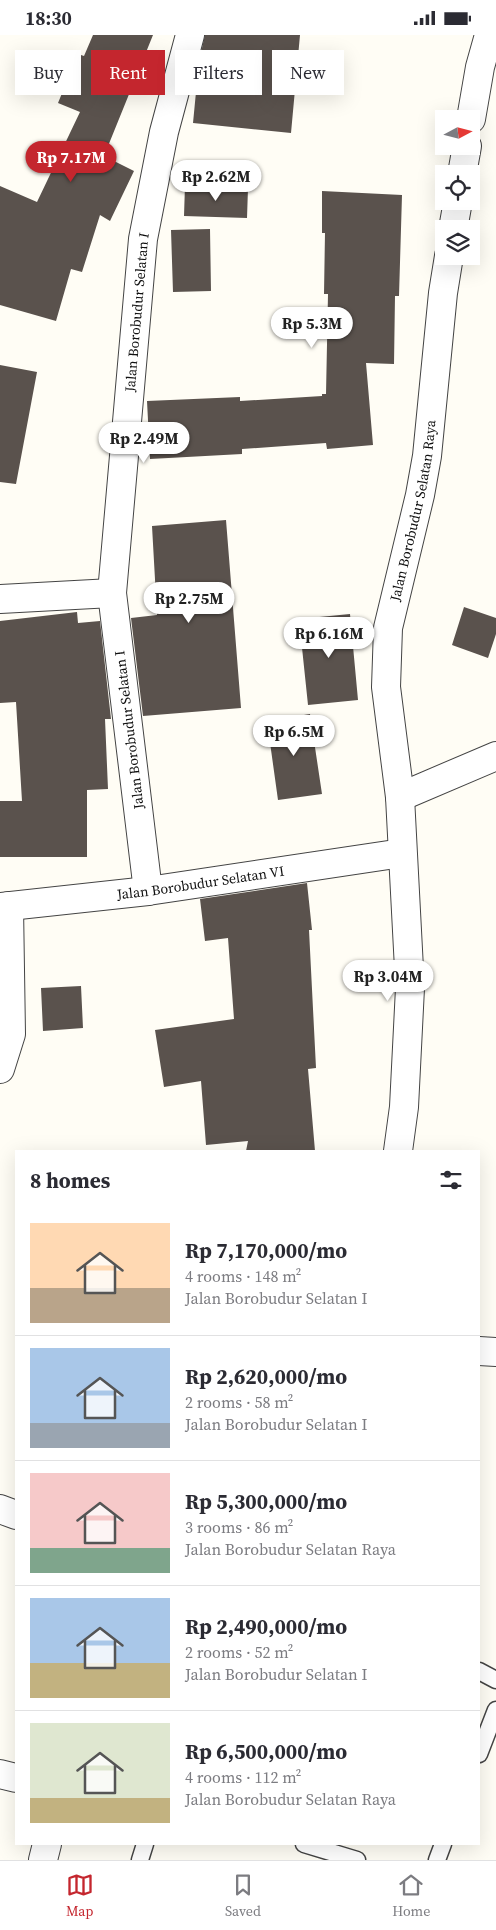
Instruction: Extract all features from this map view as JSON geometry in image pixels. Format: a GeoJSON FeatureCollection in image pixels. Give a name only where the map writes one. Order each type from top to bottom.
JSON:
{"type":"FeatureCollection","features":[{"type":"Feature","properties":{"kind":"street","name":"Jalan Borobudur Selatan I"},"geometry":{"type":"LineString","coordinates":[[148,891],[112,593],[143,239],[164,132],[190,35]]}},
{"type":"Feature","properties":{"kind":"street"},"geometry":{"type":"LineString","coordinates":[[473,110],[480,67],[489,35]]}},
{"type":"Feature","properties":{"kind":"street","name":"Jalan Borobudur Selatan Raya"},"geometry":{"type":"LineString","coordinates":[[402,853],[400,797],[386,687],[388,628],[420,495],[427,457],[442,293],[447,265]]}},
{"type":"Feature","properties":{"kind":"street"},"geometry":{"type":"LineString","coordinates":[[0,599],[112,593]]}},
{"type":"Feature","properties":{"kind":"street"},"geometry":{"type":"LineString","coordinates":[[400,797],[496,756]]}},
{"type":"Feature","properties":{"kind":"street"},"geometry":{"type":"LineString","coordinates":[[398,1150],[404,1107],[410,988],[402,853]]}},
{"type":"Feature","properties":{"kind":"street","name":"Jalan Borobudur Selatan VI"},"geometry":{"type":"LineString","coordinates":[[5,906],[148,891],[402,853]]}},
{"type":"Feature","properties":{"kind":"street"},"geometry":{"type":"LineString","coordinates":[[0,1069],[10,1034],[5,906]]}},
{"type":"Feature","properties":{"kind":"street"},"geometry":{"type":"LineString","coordinates":[[480,1351],[496,1352]]}},
{"type":"Feature","properties":{"kind":"street"},"geometry":{"type":"LineString","coordinates":[[0,1509],[15,1515]]}},
{"type":"Feature","properties":{"kind":"street"},"geometry":{"type":"LineString","coordinates":[[0,1774],[15,1778]]}},
{"type":"Feature","properties":{"kind":"street"},"geometry":{"type":"LineString","coordinates":[[43,1860],[47,1845]]}},
{"type":"Feature","properties":{"kind":"lane"},"geometry":{"type":"LineString","coordinates":[[480,1672],[496,1680]]}},
{"type":"Feature","properties":{"kind":"lane"},"geometry":{"type":"LineString","coordinates":[[480,1751],[496,1710]]}},
{"type":"Feature","properties":{"kind":"lane"},"geometry":{"type":"LineString","coordinates":[[140,1860],[145,1845]]}},
{"type":"Feature","properties":{"kind":"lane"},"geometry":{"type":"LineString","coordinates":[[307,1845],[357,1860]]}},
{"type":"Feature","properties":{"kind":"lane"},"geometry":{"type":"LineString","coordinates":[[437,1860],[443,1845]]}},
{"type":"Feature","properties":{"kind":"building"},"geometry":{"type":"Polygon","coordinates":[[[93,35],[153,35],[147,50],[91,50],[91,95],[129,95],[104,156],[134,171],[110,221],[100,215],[82,272],[71,269],[56,321],[0,305],[0,186],[37,202],[80,112],[58,103],[61,95],[81,95],[81,55],[84,56],[93,35]]]}},
{"type":"Feature","properties":{"kind":"building"},"geometry":{"type":"Polygon","coordinates":[[[205,35],[300,35],[299,50],[272,50],[272,95],[294,95],[291,133],[193,123],[196,95],[262,95],[262,50],[202,50],[205,35]]]}},
{"type":"Feature","properties":{"kind":"building"},"geometry":{"type":"Polygon","coordinates":[[[185,185],[248,188],[247,218],[184,216],[185,185]]]}},
{"type":"Feature","properties":{"kind":"building"},"geometry":{"type":"Polygon","coordinates":[[[322,191],[402,195],[399,296],[395,296],[394,364],[366,363],[373,445],[327,449],[326,443],[242,449],[242,454],[150,459],[147,401],[240,397],[240,401],[322,396],[322,394],[326,394],[328,294],[324,294],[325,233],[322,233],[322,191]]]}},
{"type":"Feature","properties":{"kind":"building"},"geometry":{"type":"Polygon","coordinates":[[[210,229],[211,291],[173,292],[171,230],[210,229]]]}},
{"type":"Feature","properties":{"kind":"building"},"geometry":{"type":"Polygon","coordinates":[[[0,365],[37,372],[16,484],[0,482],[0,365]]]}},
{"type":"Feature","properties":{"kind":"building"},"geometry":{"type":"Polygon","coordinates":[[[226,520],[241,708],[143,716],[131,618],[157,615],[152,526],[226,520]]]}},
{"type":"Feature","properties":{"kind":"building"},"geometry":{"type":"Polygon","coordinates":[[[464,607],[496,618],[496,634],[488,658],[452,645],[464,607]]]}},
{"type":"Feature","properties":{"kind":"building"},"geometry":{"type":"Polygon","coordinates":[[[77,612],[78,623],[100,621],[111,719],[105,719],[108,789],[87,790],[87,857],[0,857],[0,801],[22,801],[16,702],[0,703],[0,621],[77,612]]]}},
{"type":"Feature","properties":{"kind":"building"},"geometry":{"type":"Polygon","coordinates":[[[350,614],[358,700],[308,705],[299,619],[350,614]]]}},
{"type":"Feature","properties":{"kind":"building"},"geometry":{"type":"Polygon","coordinates":[[[310,714],[322,794],[278,800],[267,721],[310,714]]]}},
{"type":"Feature","properties":{"kind":"building"},"geometry":{"type":"Polygon","coordinates":[[[307,883],[312,930],[309,930],[316,1068],[308,1069],[315,1150],[246,1150],[248,1141],[206,1145],[201,1081],[164,1087],[155,1030],[234,1019],[228,938],[205,941],[200,899],[307,883]]]}},
{"type":"Feature","properties":{"kind":"building"},"geometry":{"type":"Polygon","coordinates":[[[81,986],[83,1028],[43,1031],[41,988],[81,986]]]}}]}
